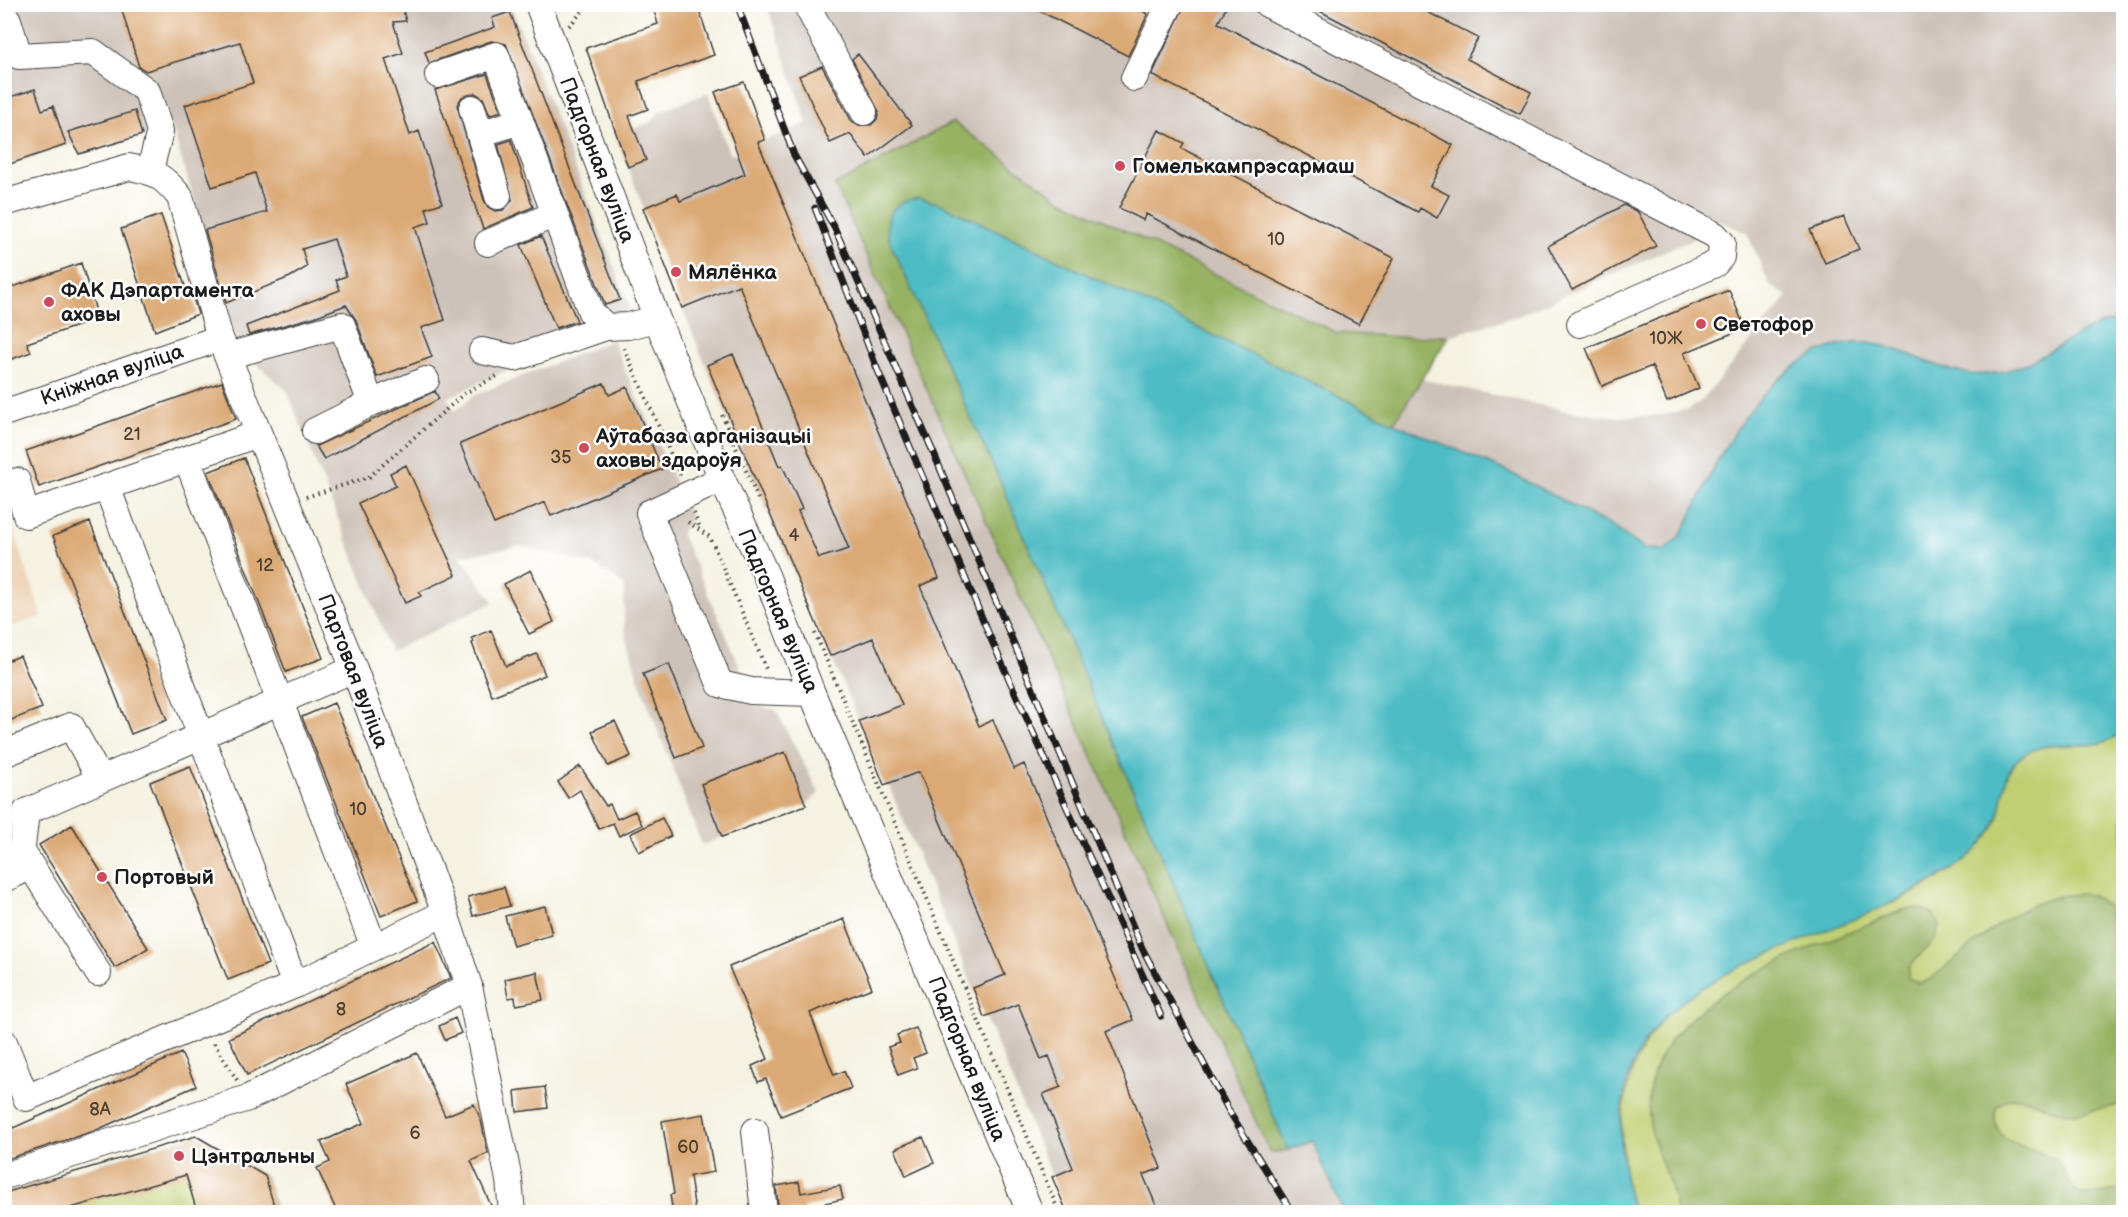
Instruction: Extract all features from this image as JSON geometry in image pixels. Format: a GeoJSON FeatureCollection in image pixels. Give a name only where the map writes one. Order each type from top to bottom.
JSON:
{"type":"FeatureCollection","features":[{"type":"Feature","properties":{"kind":"street","name":"Падгорная вуліца"},"geometry":{"type":"LineString","coordinates":[[538,4],[657,319],[722,479],[766,575],[812,693],[1030,1212]]}},
{"type":"Feature","properties":{"kind":"street"},"geometry":{"type":"LineString","coordinates":[[806,4],[864,112]]}},
{"type":"Feature","properties":{"kind":"street"},"geometry":{"type":"LineString","coordinates":[[1134,78],[1170,4]]}},
{"type":"Feature","properties":{"kind":"street"},"geometry":{"type":"LineString","coordinates":[[1268,4],[1716,235],[1722,243],[1721,257],[1716,264],[1580,324]]}},
{"type":"Feature","properties":{"kind":"street"},"geometry":{"type":"LineString","coordinates":[[4,19],[8,20],[19,56],[93,52],[147,91],[160,131],[139,169],[4,203]]}},
{"type":"Feature","properties":{"kind":"street"},"geometry":{"type":"LineString","coordinates":[[438,75],[496,55],[591,312],[612,333]]}},
{"type":"Feature","properties":{"kind":"street"},"geometry":{"type":"LineString","coordinates":[[472,108],[498,196]]}},
{"type":"Feature","properties":{"kind":"street"},"geometry":{"type":"LineString","coordinates":[[480,134],[520,121]]}},
{"type":"Feature","properties":{"kind":"street","name":"Партовая вуліца"},"geometry":{"type":"LineString","coordinates":[[139,169],[168,183],[180,197],[224,347],[285,503],[354,669],[445,913],[469,986],[509,1180],[512,1212]]}},
{"type":"Feature","properties":{"kind":"street"},"geometry":{"type":"LineString","coordinates":[[488,243],[555,214]]}},
{"type":"Feature","properties":{"kind":"street"},"geometry":{"type":"LineString","coordinates":[[482,351],[515,358],[657,319]]}},
{"type":"Feature","properties":{"kind":"street","name":"Кніжная вуліца"},"geometry":{"type":"LineString","coordinates":[[4,413],[224,347],[342,325],[371,402]]}},
{"type":"Feature","properties":{"kind":"street"},"geometry":{"type":"LineString","coordinates":[[315,431],[371,402],[426,380]]}},
{"type":"Feature","properties":{"kind":"street"},"geometry":{"type":"LineString","coordinates":[[16,481],[26,515],[258,434]]}},
{"type":"Feature","properties":{"kind":"street"},"geometry":{"type":"LineString","coordinates":[[187,459],[374,947]]}},
{"type":"Feature","properties":{"kind":"street"},"geometry":{"type":"LineString","coordinates":[[722,479],[649,513],[720,684],[751,692],[812,693]]}},
{"type":"Feature","properties":{"kind":"street"},"geometry":{"type":"LineString","coordinates":[[107,487],[295,985]]}},
{"type":"Feature","properties":{"kind":"street"},"geometry":{"type":"LineString","coordinates":[[4,879],[18,872],[26,812],[354,669]]}},
{"type":"Feature","properties":{"kind":"street"},"geometry":{"type":"LineString","coordinates":[[4,754],[71,726],[100,779]]}},
{"type":"Feature","properties":{"kind":"street"},"geometry":{"type":"LineString","coordinates":[[21,850],[98,973]]}},
{"type":"Feature","properties":{"kind":"street"},"geometry":{"type":"LineString","coordinates":[[4,1042],[26,1098],[295,985],[445,913]]}},
{"type":"Feature","properties":{"kind":"street"},"geometry":{"type":"LineString","coordinates":[[4,1176],[248,1098],[469,986]]}},
{"type":"Feature","properties":{"kind":"street"},"geometry":{"type":"LineString","coordinates":[[755,1131],[764,1212]]}},
{"type":"Feature","properties":{"kind":"path"},"geometry":{"type":"LineString","coordinates":[[569,26],[589,4]]}},
{"type":"Feature","properties":{"kind":"path"},"geometry":{"type":"LineString","coordinates":[[564,15],[573,37]]}},
{"type":"Feature","properties":{"kind":"path"},"geometry":{"type":"LineString","coordinates":[[612,333],[628,354],[688,495],[700,529]]}},
{"type":"Feature","properties":{"kind":"path"},"geometry":{"type":"LineString","coordinates":[[285,503],[369,477],[465,393],[506,373]]}},
{"type":"Feature","properties":{"kind":"path"},"geometry":{"type":"LineString","coordinates":[[719,408],[761,507]]}},
{"type":"Feature","properties":{"kind":"path"},"geometry":{"type":"LineString","coordinates":[[688,522],[710,537],[768,672]]}},
{"type":"Feature","properties":{"kind":"path"},"geometry":{"type":"LineString","coordinates":[[813,629],[1059,1212]]}},
{"type":"Feature","properties":{"kind":"path"},"geometry":{"type":"LineString","coordinates":[[203,1024],[248,1098]]}},
{"type":"Feature","properties":{"kind":"shaded area"},"geometry":{"type":"Polygon","coordinates":[[[504,4],[506,8],[511,5],[630,307],[609,331],[512,368],[447,398],[455,411],[473,396],[612,340],[691,518],[681,533],[757,705],[776,710],[819,793],[806,805],[702,845],[638,678],[624,628],[624,585],[593,564],[520,546],[460,556],[494,602],[391,651],[287,391],[239,348],[172,128],[79,154],[75,144],[66,145],[5,167],[4,5],[504,4]]]}},
{"type":"Feature","properties":{"kind":"shaded area"},"geometry":{"type":"Polygon","coordinates":[[[767,5],[1253,5],[1701,235],[1518,316],[1449,336],[1400,337],[1337,333],[1060,199],[953,122],[835,185],[1270,1153],[1288,1150],[1312,1141],[1344,1212],[1067,1212],[888,784],[883,785],[859,721],[747,465],[682,308],[616,136],[652,121],[659,112],[708,93],[730,155],[807,123],[767,5]]]}},
{"type":"Feature","properties":{"kind":"shaded area"},"geometry":{"type":"Polygon","coordinates":[[[1286,5],[2123,5],[2123,319],[2093,327],[2029,361],[2009,370],[1992,373],[1954,372],[1900,352],[1808,357],[1775,384],[1742,422],[1715,467],[1690,519],[1672,546],[1656,552],[1645,549],[1612,527],[1509,472],[1394,423],[1421,379],[1567,411],[1618,417],[1662,415],[1690,409],[1701,401],[1788,296],[1770,286],[1747,233],[1611,173],[1286,5]]]}},
{"type":"Feature","properties":{"kind":"shaded area"},"geometry":{"type":"Polygon","coordinates":[[[5,504],[42,616],[4,629],[5,504]]]}},
{"type":"Feature","properties":{"kind":"green space"},"geometry":{"type":"Polygon","coordinates":[[[953,122],[1060,199],[1337,333],[1400,337],[1449,336],[1394,423],[944,205],[891,245],[1003,487],[1288,1150],[1270,1153],[835,185],[953,122]]]}},
{"type":"Feature","properties":{"kind":"green space"},"geometry":{"type":"Polygon","coordinates":[[[2123,731],[2123,1212],[1633,1212],[1622,1146],[1623,1115],[1628,1085],[1638,1057],[1654,1031],[1675,1007],[1703,985],[1734,967],[1865,915],[1923,888],[1949,871],[1977,848],[1995,826],[2008,775],[2017,760],[2025,754],[2050,746],[2100,743],[2112,739],[2123,731]]]}},
{"type":"Feature","properties":{"kind":"green space"},"geometry":{"type":"Polygon","coordinates":[[[2077,894],[2092,895],[2108,907],[2112,943],[2123,956],[2123,1106],[2067,1113],[2030,1100],[2013,1098],[2004,1101],[1996,1108],[1995,1122],[1999,1132],[2007,1139],[2050,1157],[2058,1163],[2070,1185],[2077,1192],[2093,1195],[2123,1188],[2123,1212],[1676,1212],[1671,1188],[1651,1129],[1649,1116],[1653,1074],[1672,1039],[1702,1008],[1741,982],[1783,960],[1905,909],[1916,908],[1933,913],[1939,926],[1935,939],[1909,967],[1908,978],[1920,983],[1929,980],[1998,925],[2016,914],[2055,897],[2077,894]]]}},
{"type":"Feature","properties":{"kind":"green space","name":"Цэнтральны"},"geometry":{"type":"Polygon","coordinates":[[[196,1136],[265,1176],[276,1212],[5,1212],[5,1193],[196,1136]]]}},
{"type":"Feature","properties":{"kind":"water"},"geometry":{"type":"Polygon","coordinates":[[[919,198],[944,205],[1394,423],[1509,472],[1613,527],[1645,549],[1665,550],[1680,536],[1739,425],[1772,386],[1812,355],[1835,346],[1859,343],[1898,350],[1950,370],[1978,374],[1994,373],[2027,363],[2089,329],[2123,319],[2123,731],[2100,743],[2051,745],[2025,754],[2017,760],[2007,776],[1999,813],[1992,830],[1981,845],[1961,863],[1887,905],[1763,956],[1708,984],[1663,1020],[1632,1066],[1621,1129],[1633,1212],[1344,1212],[1312,1141],[1288,1150],[1003,487],[891,245],[888,235],[888,219],[891,213],[901,203],[919,198]]]}},
{"type":"Feature","properties":{"kind":"building"},"geometry":{"type":"Polygon","coordinates":[[[120,4],[401,4],[406,21],[393,22],[403,53],[385,59],[410,135],[419,131],[442,203],[426,208],[430,222],[415,227],[445,320],[421,328],[432,357],[377,377],[356,320],[346,305],[314,317],[249,335],[246,326],[340,290],[336,280],[346,276],[334,239],[302,249],[307,267],[290,277],[226,303],[205,230],[267,212],[255,173],[212,187],[185,105],[253,83],[240,42],[146,71],[139,67],[120,4]]]}},
{"type":"Feature","properties":{"kind":"building"},"geometry":{"type":"Polygon","coordinates":[[[652,4],[697,4],[714,55],[638,81],[648,109],[629,116],[646,160],[628,167],[586,48],[658,24],[652,4]]]}},
{"type":"Feature","properties":{"kind":"building"},"geometry":{"type":"Polygon","coordinates":[[[1026,4],[1130,4],[1148,14],[1128,56],[1026,4]]]}},
{"type":"Feature","properties":{"kind":"building"},"geometry":{"type":"Polygon","coordinates":[[[1185,4],[1228,4],[1218,23],[1453,145],[1431,186],[1449,195],[1437,218],[1420,208],[1418,212],[1152,75],[1185,4]]]}},
{"type":"Feature","properties":{"kind":"building"},"geometry":{"type":"Polygon","coordinates":[[[1306,4],[1412,4],[1478,38],[1467,59],[1531,92],[1520,114],[1306,4]]]}},
{"type":"Feature","properties":{"kind":"building"},"geometry":{"type":"Polygon","coordinates":[[[510,12],[620,300],[605,305],[506,44],[491,41],[429,63],[425,52],[495,27],[492,18],[510,12]]]}},
{"type":"Feature","properties":{"kind":"building"},"geometry":{"type":"Polygon","coordinates":[[[858,54],[912,125],[868,158],[850,134],[830,143],[799,76],[822,66],[851,120],[857,125],[871,125],[877,119],[879,112],[852,59],[858,54]]]}},
{"type":"Feature","properties":{"kind":"building"},"geometry":{"type":"Polygon","coordinates":[[[487,74],[501,111],[490,115],[483,98],[475,93],[462,97],[457,105],[484,200],[488,207],[495,211],[503,210],[512,200],[498,144],[511,140],[533,207],[483,229],[435,90],[487,74]]]}},
{"type":"Feature","properties":{"kind":"building"},"geometry":{"type":"Polygon","coordinates":[[[744,82],[765,140],[758,142],[939,578],[920,586],[979,726],[993,720],[1014,769],[1024,764],[1133,1020],[1106,1031],[1161,1168],[1143,1175],[1159,1212],[1067,1212],[1052,1177],[1073,1168],[1043,1094],[1061,1087],[1049,1056],[1041,1059],[1018,1004],[984,1017],[973,988],[1005,975],[919,772],[884,785],[859,721],[902,705],[873,638],[830,656],[707,365],[733,354],[779,466],[782,465],[802,509],[798,511],[819,558],[849,549],[739,285],[682,308],[643,208],[677,194],[680,201],[745,174],[715,92],[744,82]]]}},
{"type":"Feature","properties":{"kind":"building"},"geometry":{"type":"Polygon","coordinates":[[[35,89],[42,110],[53,106],[66,145],[4,166],[4,99],[35,89]]]}},
{"type":"Feature","properties":{"kind":"building"},"geometry":{"type":"Polygon","coordinates":[[[135,111],[142,135],[79,154],[68,132],[135,111]]]}},
{"type":"Feature","properties":{"kind":"building"},"geometry":{"type":"Polygon","coordinates":[[[1159,130],[1184,143],[1181,148],[1394,258],[1359,324],[1146,214],[1143,220],[1119,208],[1159,130]]]}},
{"type":"Feature","properties":{"kind":"building"},"geometry":{"type":"Polygon","coordinates":[[[1624,205],[1638,212],[1656,246],[1572,290],[1548,246],[1624,205]]]}},
{"type":"Feature","properties":{"kind":"building"},"geometry":{"type":"Polygon","coordinates":[[[161,215],[187,292],[191,291],[198,314],[155,331],[121,229],[161,215]]]}},
{"type":"Feature","properties":{"kind":"building"},"geometry":{"type":"Polygon","coordinates":[[[1844,216],[1859,249],[1825,263],[1810,230],[1844,216]]]}},
{"type":"Feature","properties":{"kind":"building"},"geometry":{"type":"Polygon","coordinates":[[[541,236],[577,321],[556,328],[521,245],[541,236]]]}},
{"type":"Feature","properties":{"kind":"building","name":"ФАК Дэпартамента аховы"},"geometry":{"type":"Polygon","coordinates":[[[81,263],[97,314],[90,316],[92,321],[27,343],[31,352],[4,362],[4,290],[81,263]]]}},
{"type":"Feature","properties":{"kind":"building"},"geometry":{"type":"Polygon","coordinates":[[[1729,290],[1745,328],[1684,353],[1699,388],[1667,402],[1652,366],[1602,386],[1586,348],[1729,290]]]}},
{"type":"Feature","properties":{"kind":"building"},"geometry":{"type":"Polygon","coordinates":[[[222,382],[236,419],[39,487],[26,451],[222,382]]]}},
{"type":"Feature","properties":{"kind":"building"},"geometry":{"type":"Polygon","coordinates":[[[604,383],[609,395],[627,387],[662,469],[551,516],[545,502],[494,524],[460,444],[604,383]]]}},
{"type":"Feature","properties":{"kind":"building"},"geometry":{"type":"Polygon","coordinates":[[[435,391],[439,399],[324,459],[316,446],[435,391]]]}},
{"type":"Feature","properties":{"kind":"building"},"geometry":{"type":"Polygon","coordinates":[[[244,458],[323,658],[286,672],[208,472],[244,458]]]}},
{"type":"Feature","properties":{"kind":"building"},"geometry":{"type":"Polygon","coordinates":[[[406,465],[456,575],[419,592],[421,596],[405,603],[358,503],[396,486],[390,473],[406,465]]]}},
{"type":"Feature","properties":{"kind":"building"},"geometry":{"type":"Polygon","coordinates":[[[90,522],[167,720],[131,734],[53,536],[90,522]]]}},
{"type":"Feature","properties":{"kind":"building"},"geometry":{"type":"Polygon","coordinates":[[[531,570],[554,622],[529,634],[504,584],[531,570]]]}},
{"type":"Feature","properties":{"kind":"building"},"geometry":{"type":"Polygon","coordinates":[[[491,630],[506,666],[537,654],[545,675],[492,696],[472,643],[474,642],[472,638],[491,630]]]}},
{"type":"Feature","properties":{"kind":"building"},"geometry":{"type":"Polygon","coordinates":[[[20,656],[42,708],[4,723],[4,662],[20,656]]]}},
{"type":"Feature","properties":{"kind":"building"},"geometry":{"type":"Polygon","coordinates":[[[669,664],[702,748],[676,758],[643,674],[669,664]]]}},
{"type":"Feature","properties":{"kind":"building"},"geometry":{"type":"Polygon","coordinates":[[[334,703],[417,901],[381,916],[302,717],[334,703]]]}},
{"type":"Feature","properties":{"kind":"building"},"geometry":{"type":"Polygon","coordinates":[[[615,721],[631,756],[608,766],[592,731],[615,721]]]}},
{"type":"Feature","properties":{"kind":"building"},"geometry":{"type":"Polygon","coordinates":[[[785,752],[806,805],[722,837],[701,784],[785,752]]]}},
{"type":"Feature","properties":{"kind":"building"},"geometry":{"type":"Polygon","coordinates":[[[190,766],[268,964],[228,980],[150,782],[190,766]]]}},
{"type":"Feature","properties":{"kind":"building"},"geometry":{"type":"Polygon","coordinates":[[[580,766],[606,806],[610,804],[617,819],[635,811],[642,825],[619,836],[613,823],[599,829],[580,790],[568,798],[558,782],[580,766]]]}},
{"type":"Feature","properties":{"kind":"building"},"geometry":{"type":"Polygon","coordinates":[[[662,818],[671,836],[639,852],[630,834],[662,818]]]}},
{"type":"Feature","properties":{"kind":"building"},"geometry":{"type":"Polygon","coordinates":[[[72,825],[148,948],[115,968],[39,845],[72,825]]]}},
{"type":"Feature","properties":{"kind":"building"},"geometry":{"type":"Polygon","coordinates":[[[504,887],[510,906],[473,916],[468,897],[504,887]]]}},
{"type":"Feature","properties":{"kind":"building"},"geometry":{"type":"Polygon","coordinates":[[[545,906],[552,935],[513,946],[505,916],[545,906]]]}},
{"type":"Feature","properties":{"kind":"building"},"geometry":{"type":"Polygon","coordinates":[[[844,919],[872,988],[810,1013],[834,1075],[844,1071],[851,1088],[781,1116],[766,1079],[758,1082],[752,1066],[768,1059],[729,967],[844,919]]]}},
{"type":"Feature","properties":{"kind":"building"},"geometry":{"type":"Polygon","coordinates":[[[435,942],[451,978],[247,1075],[229,1038],[435,942]]]}},
{"type":"Feature","properties":{"kind":"building"},"geometry":{"type":"Polygon","coordinates":[[[537,972],[543,1000],[516,1005],[515,997],[508,998],[505,979],[537,972]]]}},
{"type":"Feature","properties":{"kind":"building"},"geometry":{"type":"Polygon","coordinates":[[[455,1018],[461,1033],[445,1040],[439,1026],[455,1018]]]}},
{"type":"Feature","properties":{"kind":"building"},"geometry":{"type":"Polygon","coordinates":[[[916,1028],[926,1053],[913,1058],[917,1068],[898,1075],[888,1047],[900,1043],[897,1035],[916,1028]]]}},
{"type":"Feature","properties":{"kind":"building"},"geometry":{"type":"Polygon","coordinates":[[[181,1053],[196,1086],[94,1131],[4,1160],[4,1132],[181,1053]]]}},
{"type":"Feature","properties":{"kind":"building"},"geometry":{"type":"Polygon","coordinates":[[[417,1053],[445,1116],[474,1104],[481,1120],[488,1153],[471,1161],[494,1212],[337,1212],[317,1168],[330,1162],[321,1142],[364,1123],[346,1084],[417,1053]]]}},
{"type":"Feature","properties":{"kind":"building"},"geometry":{"type":"Polygon","coordinates":[[[545,1087],[548,1108],[517,1112],[515,1091],[545,1087]]]}},
{"type":"Feature","properties":{"kind":"building"},"geometry":{"type":"Polygon","coordinates":[[[704,1114],[714,1172],[690,1176],[695,1212],[673,1212],[670,1195],[674,1194],[662,1121],[704,1114]]]}},
{"type":"Feature","properties":{"kind":"building","name":"Цэнтральны"},"geometry":{"type":"Polygon","coordinates":[[[196,1136],[265,1176],[276,1212],[197,1212],[186,1175],[57,1212],[4,1212],[4,1193],[196,1136]]]}},
{"type":"Feature","properties":{"kind":"building"},"geometry":{"type":"Polygon","coordinates":[[[923,1137],[934,1163],[906,1176],[895,1149],[923,1137]]]}},
{"type":"Feature","properties":{"kind":"building"},"geometry":{"type":"Polygon","coordinates":[[[799,1182],[801,1193],[840,1186],[843,1199],[803,1208],[804,1212],[779,1212],[776,1186],[799,1182]]]}},
{"type":"Feature","properties":{"kind":"railway"},"geometry":{"type":"LineString","coordinates":[[737,4],[794,155],[835,229],[934,454],[1142,948],[1229,1111],[1292,1212]]}},
{"type":"Feature","properties":{"kind":"railway"},"geometry":{"type":"LineString","coordinates":[[815,208],[876,366],[991,639],[1161,1016]]}},
{"type":"Feature","properties":{"kind":"place","name":"Гомелькампрэсармаш"},"geometry":{"type":"Point","coordinates":[1120,166]}},
{"type":"Feature","properties":{"kind":"place","name":"Мялёнка"},"geometry":{"type":"Point","coordinates":[676,272]}},
{"type":"Feature","properties":{"kind":"place","name":"ФАК Дэпартамента аховы"},"geometry":{"type":"Point","coordinates":[49,302]}},
{"type":"Feature","properties":{"kind":"place","name":"Светофор"},"geometry":{"type":"Point","coordinates":[1701,324]}},
{"type":"Feature","properties":{"kind":"place","name":"Аўтабаза арганізацыі аховы здароўя"},"geometry":{"type":"Point","coordinates":[584,448]}},
{"type":"Feature","properties":{"kind":"place","name":"Портовый"},"geometry":{"type":"Point","coordinates":[102,877]}},
{"type":"Feature","properties":{"kind":"place","name":"Цэнтральны"},"geometry":{"type":"Point","coordinates":[179,1156]}}]}
